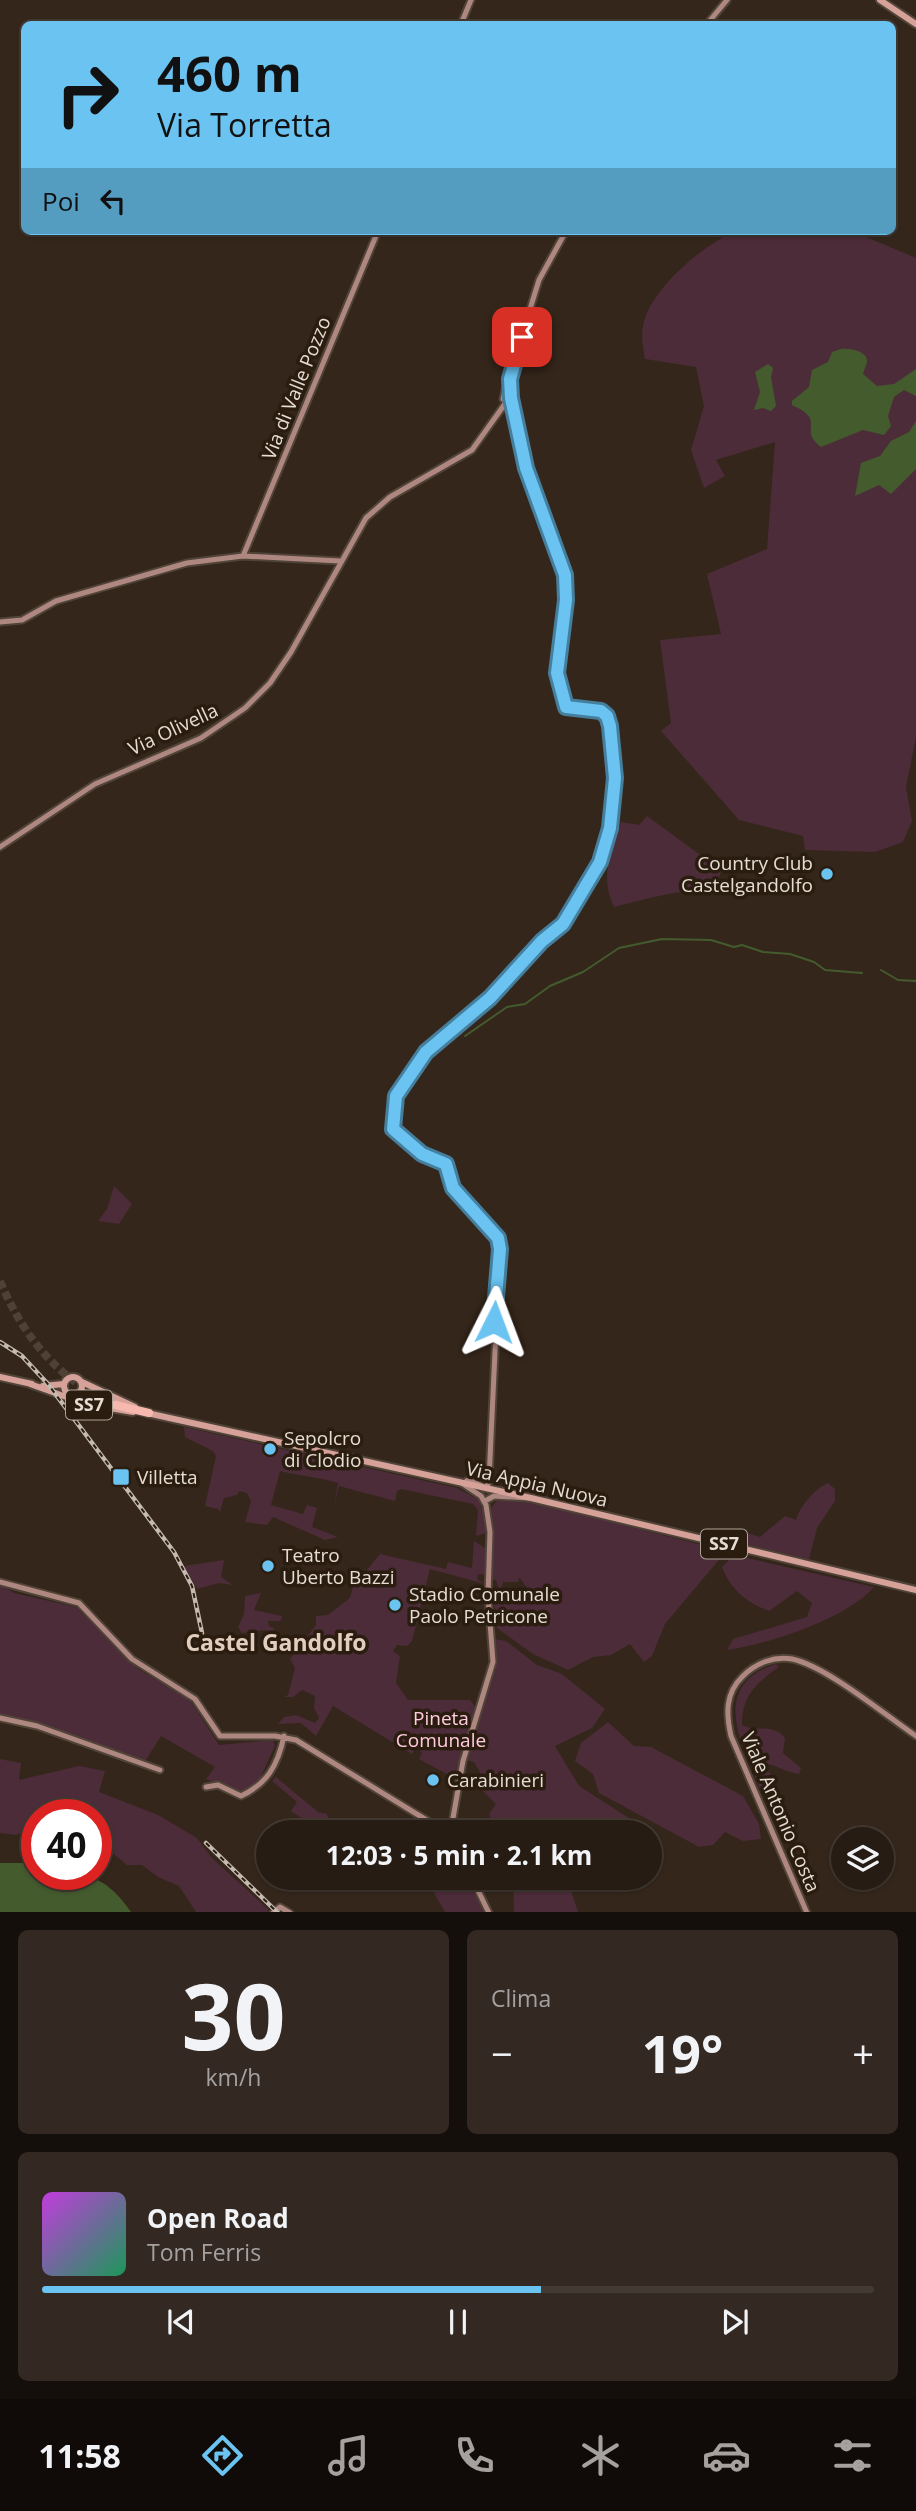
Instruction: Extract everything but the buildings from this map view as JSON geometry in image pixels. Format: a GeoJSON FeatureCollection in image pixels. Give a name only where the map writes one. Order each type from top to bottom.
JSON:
{"type":"FeatureCollection","features":[{"type":"Feature","properties":{"kind":"highway"},"geometry":{"type":"LineString","coordinates":[[79,1391],[116,1405],[149,1413]]}},
{"type":"Feature","properties":{"kind":"main road"},"geometry":{"type":"LineString","coordinates":[[880,0],[916,24]]}},
{"type":"Feature","properties":{"kind":"main road","name":"Via Appia Nuova"},"geometry":{"type":"LineString","coordinates":[[0,1377],[51,1387],[64,1384],[71,1377],[79,1391],[149,1413],[531,1498],[916,1590]]}},
{"type":"Feature","properties":{"kind":"main road","name":"Via Appia Nuova"},"geometry":{"type":"LineString","coordinates":[[30,1384],[99,1407],[149,1413]]}},
{"type":"Feature","properties":{"kind":"main road"},"geometry":{"type":"LineString","coordinates":[[64,1384],[79,1391],[99,1407]]}},
{"type":"Feature","properties":{"kind":"main road"},"geometry":{"type":"LineString","coordinates":[[61,1395],[79,1391]]}},
{"type":"Feature","properties":{"kind":"street"},"geometry":{"type":"LineString","coordinates":[[462,21],[471,0]]}},
{"type":"Feature","properties":{"kind":"street"},"geometry":{"type":"LineString","coordinates":[[710,21],[727,0]]}},
{"type":"Feature","properties":{"kind":"street","name":"Via di Valle Pozzo"},"geometry":{"type":"LineString","coordinates":[[243,556],[376,235]]}},
{"type":"Feature","properties":{"kind":"street","name":"Via Olivella"},"geometry":{"type":"LineString","coordinates":[[0,847],[95,784],[201,738],[240,713],[261,692],[285,662],[340,561],[371,512],[390,497],[469,452],[483,438],[507,397],[539,280],[564,235]]}},
{"type":"Feature","properties":{"kind":"street"},"geometry":{"type":"LineString","coordinates":[[487,1488],[500,1242],[453,1188],[446,1164],[422,1154],[393,1129],[396,1096],[426,1052],[490,998],[542,941],[563,924],[600,862],[610,828],[615,775],[609,721],[601,711],[569,708],[564,703],[557,666],[566,600],[565,575],[526,468],[507,397]]}},
{"type":"Feature","properties":{"kind":"street"},"geometry":{"type":"LineString","coordinates":[[0,622],[25,619],[51,602],[139,574],[196,561],[243,556],[340,561]]}},
{"type":"Feature","properties":{"kind":"street"},"geometry":{"type":"LineString","coordinates":[[453,1820],[463,1761],[493,1665],[488,1596],[490,1534],[486,1503],[463,1483]]}},
{"type":"Feature","properties":{"kind":"street"},"geometry":{"type":"LineString","coordinates":[[486,1503],[494,1496],[531,1498]]}},
{"type":"Feature","properties":{"kind":"street"},"geometry":{"type":"LineString","coordinates":[[0,1582],[79,1603],[132,1659],[195,1699],[220,1737],[291,1738],[426,1820]]}},
{"type":"Feature","properties":{"kind":"street","name":"Viale Antonio Costa"},"geometry":{"type":"LineString","coordinates":[[807,1912],[732,1736],[727,1706],[735,1685],[747,1672],[762,1662],[776,1659],[799,1661],[821,1672],[916,1736]]}},
{"type":"Feature","properties":{"kind":"street"},"geometry":{"type":"LineString","coordinates":[[0,1718],[37,1726],[160,1770]]}},
{"type":"Feature","properties":{"kind":"street"},"geometry":{"type":"LineString","coordinates":[[275,1736],[281,1748]]}},
{"type":"Feature","properties":{"kind":"street"},"geometry":{"type":"LineString","coordinates":[[206,1787],[218,1785],[241,1796],[260,1788],[284,1737]]}},
{"type":"Feature","properties":{"kind":"street"},"geometry":{"type":"LineString","coordinates":[[281,1748],[291,1738]]}},
{"type":"Feature","properties":{"kind":"street"},"geometry":{"type":"LineString","coordinates":[[478,1890],[489,1912]]}},
{"type":"Feature","properties":{"kind":"green space"},"geometry":{"type":"Polygon","coordinates":[[[720,235],[861,235],[916,258],[916,737],[906,787],[912,821],[903,842],[875,852],[805,850],[803,836],[739,820],[661,731],[671,723],[660,640],[721,634],[707,574],[767,549],[775,442],[716,460],[725,476],[704,488],[691,450],[704,406],[696,367],[645,359],[643,326],[654,301],[686,264],[722,238],[720,235]]]}},
{"type":"Feature","properties":{"kind":"green space"},"geometry":{"type":"Polygon","coordinates":[[[647,816],[721,870],[716,893],[679,892],[614,907],[607,876],[610,856],[621,822],[639,825],[647,816]]]}},
{"type":"Feature","properties":{"kind":"green space"},"geometry":{"type":"Polygon","coordinates":[[[114,1186],[132,1204],[119,1224],[98,1221],[107,1209],[114,1186]]]}},
{"type":"Feature","properties":{"kind":"green space"},"geometry":{"type":"Polygon","coordinates":[[[184,1427],[457,1488],[479,1500],[489,1532],[476,1536],[478,1510],[473,1504],[401,1489],[397,1491],[395,1501],[339,1486],[334,1506],[338,1483],[280,1471],[271,1505],[303,1514],[307,1505],[317,1508],[312,1527],[338,1537],[325,1540],[273,1517],[267,1525],[245,1522],[251,1501],[247,1493],[239,1491],[237,1495],[224,1498],[220,1512],[205,1506],[216,1456],[213,1451],[185,1437],[184,1427]]]}},
{"type":"Feature","properties":{"kind":"green space"},"geometry":{"type":"Polygon","coordinates":[[[828,1483],[835,1489],[835,1501],[817,1528],[809,1559],[737,1542],[739,1534],[744,1532],[760,1537],[785,1516],[796,1520],[808,1499],[828,1483]]]}},
{"type":"Feature","properties":{"kind":"green space"},"geometry":{"type":"Polygon","coordinates":[[[499,1498],[529,1501],[721,1550],[723,1555],[665,1624],[652,1656],[644,1662],[630,1644],[611,1655],[593,1657],[568,1670],[533,1654],[497,1628],[494,1605],[499,1599],[509,1595],[511,1589],[516,1589],[524,1596],[528,1589],[519,1577],[518,1582],[503,1582],[500,1594],[496,1580],[491,1579],[494,1535],[491,1508],[499,1498]]]}},
{"type":"Feature","properties":{"kind":"green space","name":"Pineta Comunale"},"geometry":{"type":"Polygon","coordinates":[[[474,1541],[485,1548],[485,1575],[478,1574],[477,1579],[485,1584],[430,1569],[412,1641],[407,1646],[397,1645],[393,1651],[400,1656],[396,1683],[408,1700],[470,1700],[475,1706],[456,1779],[419,1759],[422,1753],[416,1748],[412,1754],[333,1706],[316,1736],[301,1723],[278,1724],[284,1717],[296,1715],[315,1723],[319,1718],[314,1708],[315,1696],[302,1690],[293,1697],[284,1697],[288,1695],[295,1668],[290,1659],[316,1625],[316,1616],[328,1615],[350,1598],[353,1587],[380,1554],[446,1569],[448,1562],[472,1568],[474,1541]]]}},
{"type":"Feature","properties":{"kind":"green space"},"geometry":{"type":"Polygon","coordinates":[[[734,1555],[874,1587],[845,1610],[806,1628],[764,1642],[727,1650],[733,1639],[807,1617],[812,1603],[797,1591],[769,1611],[753,1604],[735,1589],[722,1567],[734,1555]]]}},
{"type":"Feature","properties":{"kind":"green space"},"geometry":{"type":"Polygon","coordinates":[[[224,1560],[221,1577],[233,1585],[219,1583],[197,1589],[184,1566],[224,1560]]]}},
{"type":"Feature","properties":{"kind":"green space"},"geometry":{"type":"Polygon","coordinates":[[[0,1584],[14,1593],[76,1607],[138,1669],[190,1700],[219,1745],[273,1740],[275,1746],[256,1787],[240,1794],[206,1779],[215,1767],[161,1736],[144,1763],[59,1730],[0,1717],[0,1584]]]}},
{"type":"Feature","properties":{"kind":"green space"},"geometry":{"type":"Polygon","coordinates":[[[261,1593],[254,1610],[282,1616],[281,1621],[268,1621],[269,1626],[274,1628],[273,1634],[267,1633],[267,1630],[242,1633],[238,1627],[244,1614],[245,1596],[261,1593]]]}},
{"type":"Feature","properties":{"kind":"green space"},"geometry":{"type":"Polygon","coordinates":[[[494,1639],[506,1641],[537,1665],[562,1674],[605,1709],[592,1728],[555,1746],[579,1786],[632,1820],[489,1820],[489,1814],[496,1804],[477,1785],[481,1774],[474,1762],[466,1760],[497,1664],[494,1639]]]}},
{"type":"Feature","properties":{"kind":"green space"},"geometry":{"type":"Polygon","coordinates":[[[776,1664],[779,1667],[757,1685],[748,1698],[742,1725],[780,1733],[785,1738],[783,1753],[801,1768],[799,1774],[759,1763],[758,1768],[771,1773],[764,1781],[775,1792],[769,1794],[771,1805],[763,1794],[740,1740],[736,1709],[738,1695],[745,1683],[758,1672],[776,1664]]]}},
{"type":"Feature","properties":{"kind":"green space"},"geometry":{"type":"Polygon","coordinates":[[[608,1722],[634,1746],[651,1747],[743,1796],[759,1824],[761,1839],[743,1841],[725,1832],[713,1845],[699,1847],[662,1827],[662,1820],[649,1820],[599,1793],[593,1774],[575,1761],[581,1743],[608,1722]]]}},
{"type":"Feature","properties":{"kind":"green space"},"geometry":{"type":"Polygon","coordinates":[[[0,1759],[21,1763],[19,1780],[79,1766],[105,1771],[99,1792],[158,1815],[197,1838],[212,1858],[268,1909],[268,1912],[196,1912],[179,1886],[158,1877],[142,1865],[127,1865],[112,1852],[112,1799],[21,1799],[21,1833],[0,1833],[0,1759]]]}},
{"type":"Feature","properties":{"kind":"green space"},"geometry":{"type":"Polygon","coordinates":[[[276,1777],[318,1812],[327,1814],[328,1820],[304,1820],[291,1811],[297,1802],[272,1781],[276,1777]]]}},
{"type":"Feature","properties":{"kind":"green space"},"geometry":{"type":"Polygon","coordinates":[[[436,1890],[471,1890],[485,1912],[445,1912],[434,1893],[436,1890]]]}},
{"type":"Feature","properties":{"kind":"green space"},"geometry":{"type":"Polygon","coordinates":[[[513,1890],[571,1890],[578,1912],[514,1912],[513,1890]]]}},
{"type":"Feature","properties":{"kind":"shaded area"},"geometry":{"type":"Polygon","coordinates":[[[841,349],[864,355],[867,362],[863,374],[877,386],[894,384],[916,369],[916,396],[904,390],[894,397],[888,416],[891,426],[884,435],[863,430],[821,447],[811,435],[811,421],[808,416],[792,405],[792,401],[809,387],[812,370],[828,362],[832,352],[841,349]]]}},
{"type":"Feature","properties":{"kind":"shaded area"},"geometry":{"type":"Polygon","coordinates":[[[768,364],[773,368],[771,377],[776,406],[771,411],[763,408],[754,410],[760,392],[755,372],[768,364]]]}},
{"type":"Feature","properties":{"kind":"shaded area"},"geometry":{"type":"Polygon","coordinates":[[[916,421],[916,469],[891,494],[879,485],[855,496],[861,463],[880,456],[891,441],[909,432],[916,421]]]}},
{"type":"Feature","properties":{"kind":"shaded area"},"geometry":{"type":"Polygon","coordinates":[[[0,1863],[21,1863],[21,1890],[112,1889],[131,1912],[0,1912],[0,1863]]]}},
{"type":"Feature","properties":{"kind":"waterway"},"geometry":{"type":"LineString","coordinates":[[465,1036],[507,1007],[525,1004],[550,986],[583,972],[619,948],[662,939],[711,940],[734,947],[742,945],[763,952],[790,954],[814,962],[825,970],[862,973]]}},
{"type":"Feature","properties":{"kind":"waterway"},"geometry":{"type":"LineString","coordinates":[[881,970],[898,980],[916,981]]}},
{"type":"Feature","properties":{"kind":"tunnel"},"geometry":{"type":"LineString","coordinates":[[0,1281],[34,1342],[58,1368],[86,1389]]}},
{"type":"Feature","properties":{"kind":"railway"},"geometry":{"type":"LineString","coordinates":[[0,1342],[22,1356],[47,1383],[174,1552],[192,1586],[202,1633]]}},
{"type":"Feature","properties":{"kind":"railway"},"geometry":{"type":"LineString","coordinates":[[206,1843],[277,1912]]}},
{"type":"Feature","properties":{"kind":"place","name":"Country Club Castelgandolfo"},"geometry":{"type":"Point","coordinates":[827,874]}},
{"type":"Feature","properties":{"kind":"place","name":"Sepolcro di Clodio"},"geometry":{"type":"Point","coordinates":[270,1449]}},
{"type":"Feature","properties":{"kind":"place","name":"Villetta"},"geometry":{"type":"Point","coordinates":[121,1477]}},
{"type":"Feature","properties":{"kind":"place","name":"Teatro Uberto Bazzi"},"geometry":{"type":"Point","coordinates":[268,1566]}},
{"type":"Feature","properties":{"kind":"place","name":"Stadio Comunale Paolo Petricone"},"geometry":{"type":"Point","coordinates":[395,1605]}},
{"type":"Feature","properties":{"kind":"place","name":"Carabinieri"},"geometry":{"type":"Point","coordinates":[433,1780]}},
{"type":"Feature","properties":{"kind":"district","name":"Castel Gandolfo"},"geometry":{"type":"Point","coordinates":[276,1643]}},
{"type":"Feature","properties":{"kind":"route"},"geometry":{"type":"LineString","coordinates":[[494,1322],[500,1249],[498,1238],[453,1188],[446,1164],[422,1154],[393,1129],[392,1114],[397,1093],[409,1080],[426,1052],[446,1032],[490,998],[542,941],[563,924],[600,862],[610,828],[615,775],[609,721],[601,711],[566,707],[558,681],[557,666],[566,600],[565,578],[555,541],[526,468],[511,398],[510,379],[522,337]]}}]}
